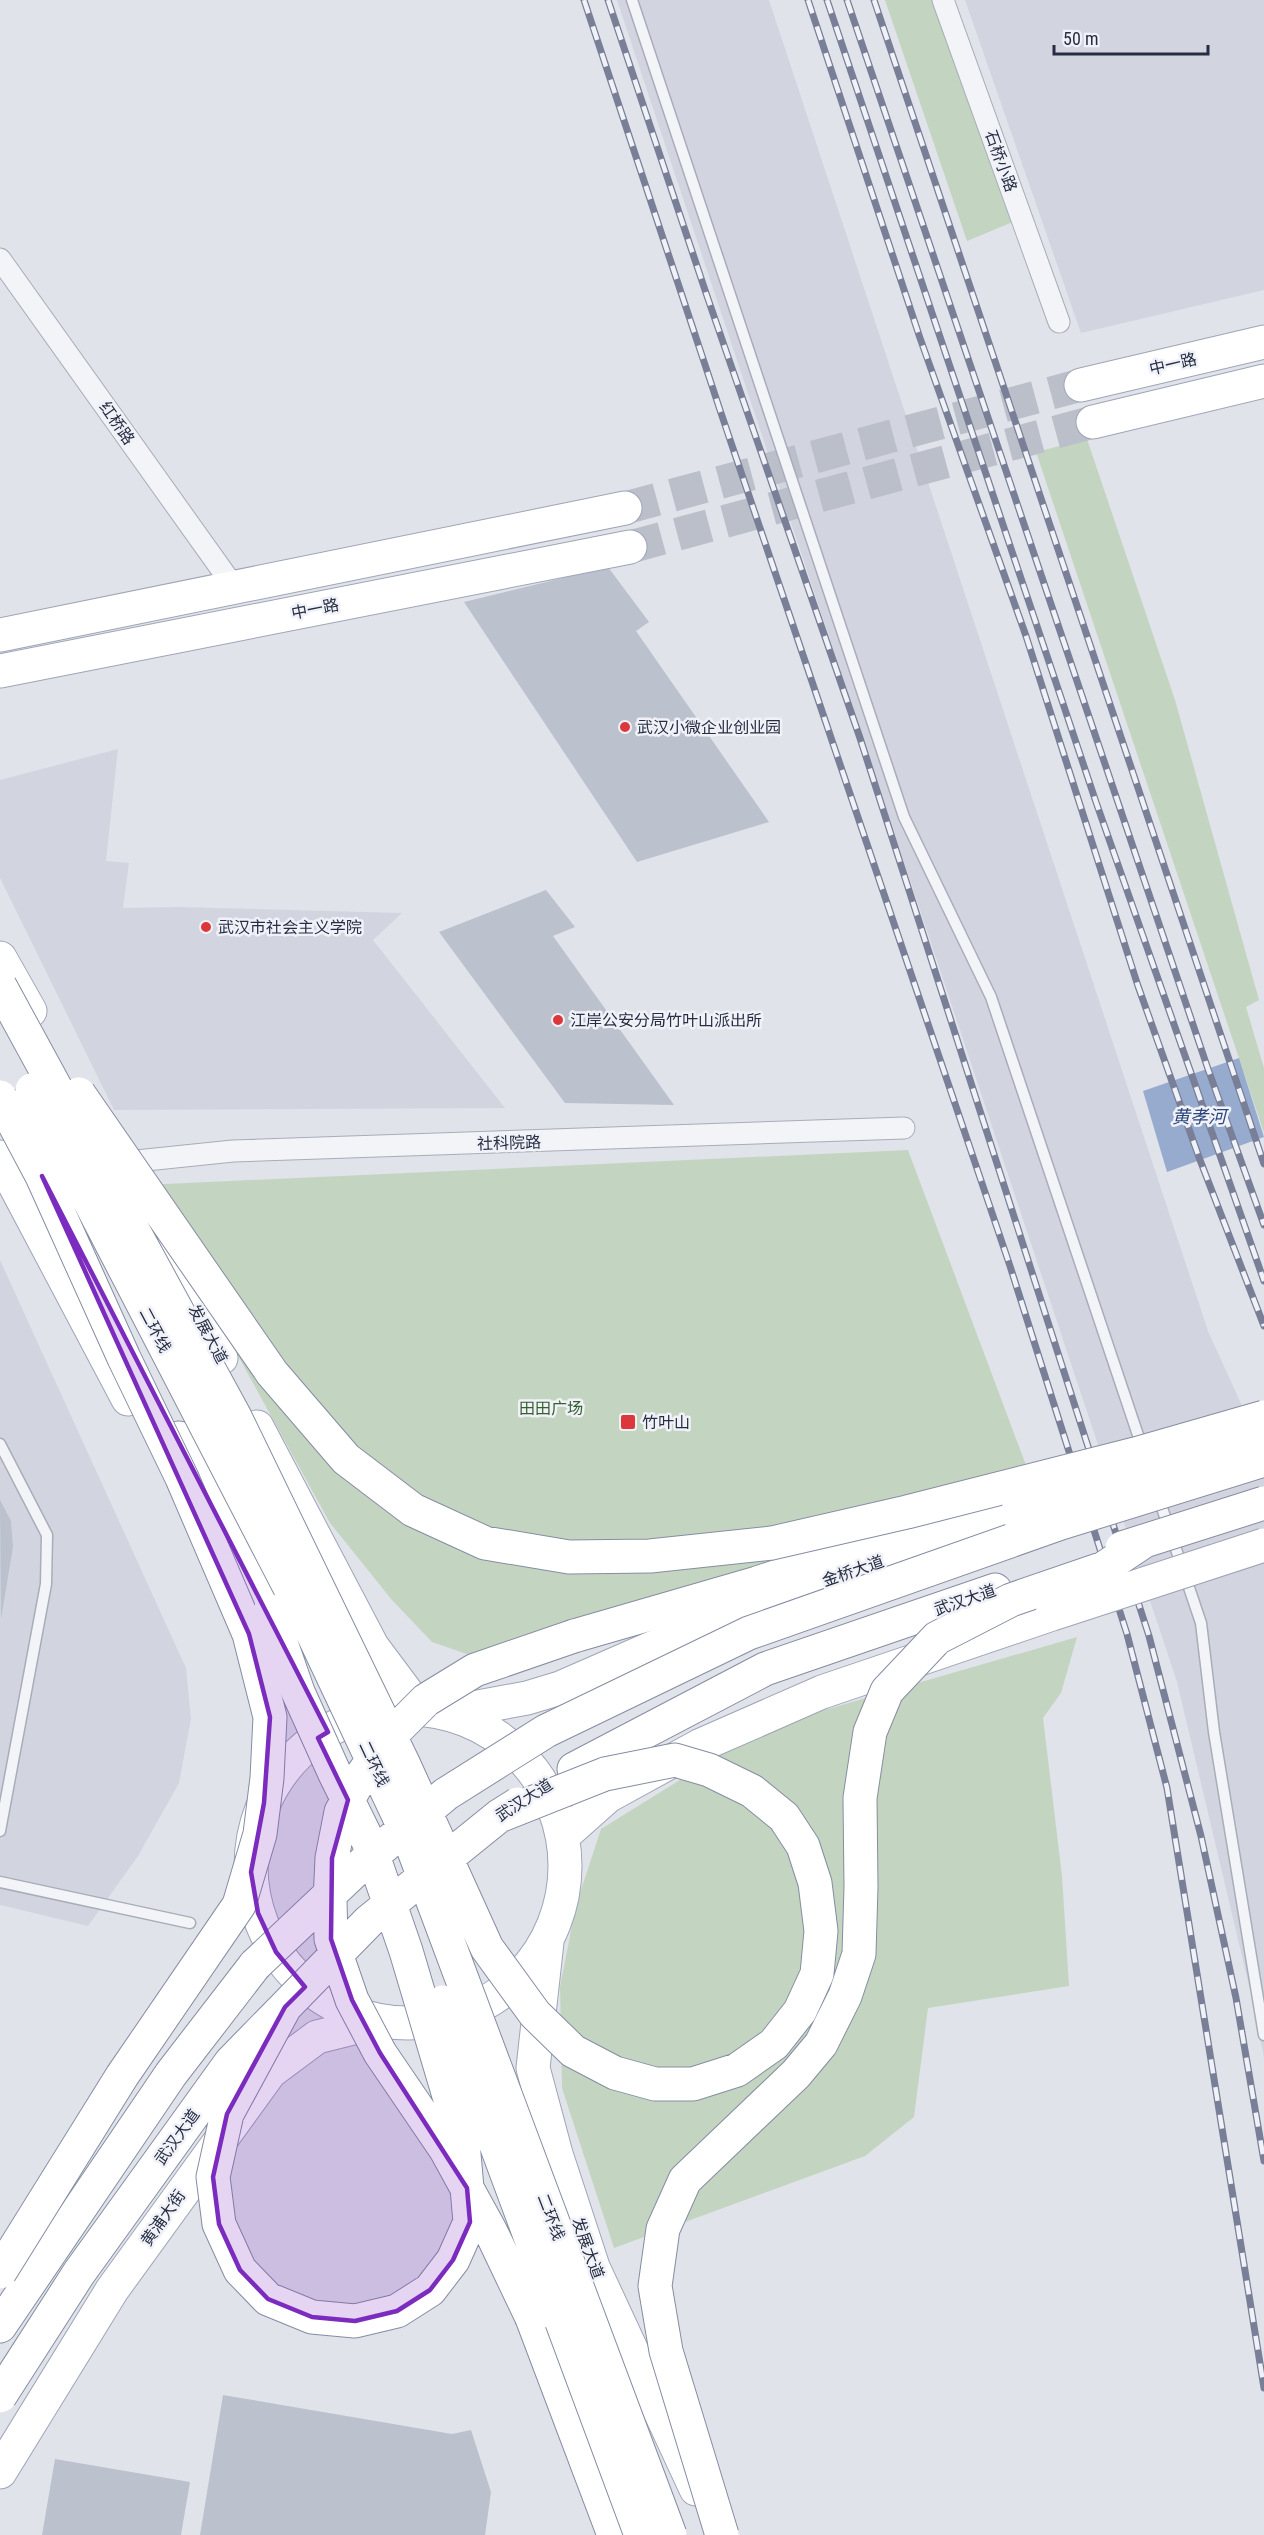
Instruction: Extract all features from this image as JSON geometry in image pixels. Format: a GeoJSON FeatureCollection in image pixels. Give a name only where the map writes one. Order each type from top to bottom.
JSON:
{"type":"FeatureCollection","features":[{"type":"Feature","properties":{"kind":"main road","name":"中一路"},"geometry":{"type":"LineString","coordinates":[[1081,385],[1264,342]]}},
{"type":"Feature","properties":{"kind":"main road"},"geometry":{"type":"LineString","coordinates":[[1093,422],[1264,381]]}},
{"type":"Feature","properties":{"kind":"main road"},"geometry":{"type":"LineString","coordinates":[[0,635],[625,508]]}},
{"type":"Feature","properties":{"kind":"main road","name":"中一路"},"geometry":{"type":"LineString","coordinates":[[0,671],[630,547]]}},
{"type":"Feature","properties":{"kind":"main road","name":"发展大道"},"geometry":{"type":"LineString","coordinates":[[0,958],[195,1309],[372,1646],[432,1711]]}},
{"type":"Feature","properties":{"kind":"main road"},"geometry":{"type":"LineString","coordinates":[[0,984],[272,1373],[346,1459],[413,1510],[485,1543],[569,1557],[650,1556],[772,1543],[907,1512],[1135,1454],[1264,1417]]}},
{"type":"Feature","properties":{"kind":"main road"},"geometry":{"type":"LineString","coordinates":[[0,984],[235,1416],[404,1765],[487,1948],[535,2014],[573,2051],[615,2073],[655,2084],[693,2084],[737,2070],[774,2044],[800,2011],[818,1974],[821,1931],[815,1883],[802,1846],[784,1817],[752,1791],[709,1770],[675,1760],[605,1774],[499,1816]]}},
{"type":"Feature","properties":{"kind":"main road","name":"二环线"},"geometry":{"type":"LineString","coordinates":[[0,1028],[305,1617],[410,1840],[670,2535]]}},
{"type":"Feature","properties":{"kind":"main road","name":"二环线"},"geometry":{"type":"LineString","coordinates":[[0,1096],[270,1611],[391,1862],[641,2535]]}},
{"type":"Feature","properties":{"kind":"main road"},"geometry":{"type":"LineString","coordinates":[[0,1157],[142,1428],[212,1578],[241,1653],[262,1740],[264,1803],[254,1837],[251,1872],[238,1916],[0,2272]]}},
{"type":"Feature","properties":{"kind":"main road"},"geometry":{"type":"LineString","coordinates":[[0,2272],[122,2076],[239,1905],[260,1834],[267,1778],[270,1717],[249,1634],[182,1478],[124,1358],[42,1176]]}},
{"type":"Feature","properties":{"kind":"main road","name":"金桥大道"},"geometry":{"type":"LineString","coordinates":[[264,1803],[284,1770],[311,1743],[344,1723],[380,1711],[432,1711],[527,1698],[560,1688],[735,1612],[1017,1513],[1264,1436]]}},
{"type":"Feature","properties":{"kind":"main road"},"geometry":{"type":"LineString","coordinates":[[614,2535],[532,2318],[491,2232],[446,2150],[380,2053],[352,2000],[332,1939],[330,1900],[332,1858],[341,1812],[362,1775],[389,1737],[426,1700],[476,1670],[574,1636],[757,1583],[897,1538],[1135,1454]]}},
{"type":"Feature","properties":{"kind":"main road"},"geometry":{"type":"LineString","coordinates":[[0,2326],[171,2074],[255,1965],[360,1866],[446,1794],[546,1731],[749,1634],[1061,1523],[1264,1460]]}},
{"type":"Feature","properties":{"kind":"main road","name":"武汉大道"},"geometry":{"type":"LineString","coordinates":[[0,2396],[79,2273],[231,2062],[369,1921],[499,1816],[574,1769],[765,1669],[1061,1568],[1264,1503]]}},
{"type":"Feature","properties":{"kind":"main road"},"geometry":{"type":"LineString","coordinates":[[722,2535],[666,2351],[656,2286],[663,2229],[685,2180],[796,2074],[821,2044],[845,1996],[859,1954],[860,1798],[870,1732],[887,1691],[937,1638],[1011,1600],[1104,1568],[1143,1542]]}},
{"type":"Feature","properties":{"kind":"main road"},"geometry":{"type":"LineString","coordinates":[[563,1836],[608,1796],[701,1745],[822,1692],[1264,1545]]}},
{"type":"Feature","properties":{"kind":"main road"},"geometry":{"type":"LineString","coordinates":[[270,1611],[298,1692],[334,1774],[368,1841],[409,1963],[463,2144],[470,2222],[453,2260],[430,2290],[397,2311],[355,2321],[312,2317],[268,2299],[240,2270],[219,2224],[213,2177],[227,2114],[285,2007]]}},
{"type":"Feature","properties":{"kind":"main road"},"geometry":{"type":"LineString","coordinates":[[251,1872],[258,1913],[276,1952],[303,1984],[338,2008],[377,2022],[417,2024],[469,2013],[514,1984],[547,1942],[564,1891],[563,1836],[548,1794],[522,1757],[487,1730],[432,1711]]}},
{"type":"Feature","properties":{"kind":"main road","name":"发展大道"},"geometry":{"type":"LineString","coordinates":[[547,1942],[534,2068],[556,2154],[593,2267],[687,2467],[716,2535]]}},
{"type":"Feature","properties":{"kind":"main road","name":"黄浦大街"},"geometry":{"type":"LineString","coordinates":[[0,2472],[112,2290],[270,2072],[317,2037],[377,2022]]}},
{"type":"Feature","properties":{"kind":"main road"},"geometry":{"type":"LineString","coordinates":[[417,2024],[602,2535]]}},
{"type":"Feature","properties":{"kind":"street","name":"石桥小路"},"geometry":{"type":"LineString","coordinates":[[944,0],[1059,322]]}},
{"type":"Feature","properties":{"kind":"street","name":"红桥路"},"geometry":{"type":"LineString","coordinates":[[0,259],[234,587]]}},
{"type":"Feature","properties":{"kind":"street","name":"社科院路"},"geometry":{"type":"LineString","coordinates":[[114,1163],[233,1151],[904,1128]]}},
{"type":"Feature","properties":{"kind":"lane"},"geometry":{"type":"LineString","coordinates":[[632,0],[904,816],[991,997],[1201,1623],[1214,1732],[1264,2035]]}},
{"type":"Feature","properties":{"kind":"lane"},"geometry":{"type":"LineString","coordinates":[[0,1444],[47,1535],[46,1584],[0,1830]]}},
{"type":"Feature","properties":{"kind":"lane"},"geometry":{"type":"LineString","coordinates":[[0,1882],[190,1923]]}},
{"type":"Feature","properties":{"kind":"highlighted area"},"geometry":{"type":"Polygon","coordinates":[[[42,1176],[328,1732],[318,1738],[348,1800],[332,1858],[331,1939],[352,2000],[380,2053],[467,2188],[470,2222],[453,2260],[430,2290],[397,2311],[355,2321],[312,2317],[268,2299],[240,2270],[219,2224],[213,2177],[227,2114],[285,2007],[305,1987],[276,1952],[258,1913],[251,1872],[264,1803],[270,1717],[249,1634],[42,1176]]]}},
{"type":"Feature","properties":{"kind":"shaded area"},"geometry":{"type":"Polygon","coordinates":[[[617,0],[769,0],[1208,1331],[1264,1454],[1264,2058],[1177,1682],[617,0]]]}},
{"type":"Feature","properties":{"kind":"shaded area"},"geometry":{"type":"Polygon","coordinates":[[[965,0],[1264,0],[1264,290],[1081,333],[965,0]]]}},
{"type":"Feature","properties":{"kind":"shaded area","name":"武汉市社会主义学院"},"geometry":{"type":"Polygon","coordinates":[[[118,749],[106,861],[129,863],[123,908],[178,907],[402,913],[373,940],[505,1108],[114,1110],[0,878],[0,780],[118,749]]]}},
{"type":"Feature","properties":{"kind":"shaded area"},"geometry":{"type":"Polygon","coordinates":[[[0,1260],[186,1668],[191,1719],[179,1783],[138,1856],[88,1926],[0,1905],[0,1260]]]}},
{"type":"Feature","properties":{"kind":"green space"},"geometry":{"type":"Polygon","coordinates":[[[885,0],[934,0],[1015,221],[967,241],[885,0]]]}},
{"type":"Feature","properties":{"kind":"green space"},"geometry":{"type":"Polygon","coordinates":[[[1087,439],[1175,700],[1259,1000],[1246,1007],[1264,1068],[1264,1133],[1036,452],[1087,439]]]}},
{"type":"Feature","properties":{"kind":"green space","name":"田田广场"},"geometry":{"type":"Polygon","coordinates":[[[908,1150],[1036,1492],[693,1621],[571,1654],[490,1662],[432,1642],[392,1600],[330,1523],[144,1185],[908,1150]]]}},
{"type":"Feature","properties":{"kind":"green space"},"geometry":{"type":"Polygon","coordinates":[[[1077,1637],[1061,1693],[1043,1718],[1062,1876],[1069,1986],[928,2008],[914,2117],[865,2156],[614,2248],[562,2088],[560,1987],[576,1905],[601,1829],[725,1752],[821,1711],[1077,1637]]]}},
{"type":"Feature","properties":{"kind":"water","name":"黄孝河"},"geometry":{"type":"Polygon","coordinates":[[[1239,1058],[1264,1137],[1167,1172],[1143,1091],[1239,1058]]]}},
{"type":"Feature","properties":{"kind":"building","name":"武汉小微企业创业园"},"geometry":{"type":"Polygon","coordinates":[[[608,567],[649,622],[636,631],[769,822],[637,862],[464,602],[608,567]]]}},
{"type":"Feature","properties":{"kind":"building","name":"江岸公安分局竹叶山派出所"},"geometry":{"type":"Polygon","coordinates":[[[546,890],[575,927],[553,936],[674,1105],[565,1103],[439,932],[546,890]]]}},
{"type":"Feature","properties":{"kind":"building"},"geometry":{"type":"Polygon","coordinates":[[[0,1500],[11,1521],[13,1547],[1,1619],[0,1500]]]}},
{"type":"Feature","properties":{"kind":"building"},"geometry":{"type":"Polygon","coordinates":[[[223,2395],[452,2434],[471,2430],[491,2492],[485,2535],[200,2535],[223,2395]]]}},
{"type":"Feature","properties":{"kind":"building"},"geometry":{"type":"Polygon","coordinates":[[[55,2459],[190,2482],[181,2535],[42,2535],[55,2459]]]}},
{"type":"Feature","properties":{"kind":"tunnel"},"geometry":{"type":"LineString","coordinates":[[625,508],[1081,385]]}},
{"type":"Feature","properties":{"kind":"tunnel"},"geometry":{"type":"LineString","coordinates":[[630,547],[1093,422]]}},
{"type":"Feature","properties":{"kind":"railway"},"geometry":{"type":"LineString","coordinates":[[584,0],[721,413],[1010,1266],[1127,1634],[1167,1788],[1264,2388]]}},
{"type":"Feature","properties":{"kind":"railway"},"geometry":{"type":"LineString","coordinates":[[608,0],[707,296],[860,738],[1149,1636],[1201,1836],[1236,1998],[1264,2161]]}},
{"type":"Feature","properties":{"kind":"railway"},"geometry":{"type":"LineString","coordinates":[[808,0],[920,338],[1026,636],[1138,986],[1200,1160],[1264,1326]]}},
{"type":"Feature","properties":{"kind":"railway"},"geometry":{"type":"LineString","coordinates":[[827,0],[1096,802],[1264,1281]]}},
{"type":"Feature","properties":{"kind":"railway"},"geometry":{"type":"LineString","coordinates":[[847,0],[1208,1069],[1264,1225]]}},
{"type":"Feature","properties":{"kind":"railway"},"geometry":{"type":"LineString","coordinates":[[874,0],[1264,1164]]}},
{"type":"Feature","properties":{"kind":"place","name":"武汉小微企业创业园"},"geometry":{"type":"Point","coordinates":[625,727]}},
{"type":"Feature","properties":{"kind":"place","name":"武汉市社会主义学院"},"geometry":{"type":"Point","coordinates":[206,927]}},
{"type":"Feature","properties":{"kind":"place","name":"江岸公安分局竹叶山派出所"},"geometry":{"type":"Point","coordinates":[558,1020]}},
{"type":"Feature","properties":{"kind":"place","name":"竹叶山"},"geometry":{"type":"Point","coordinates":[628,1422]}}]}
